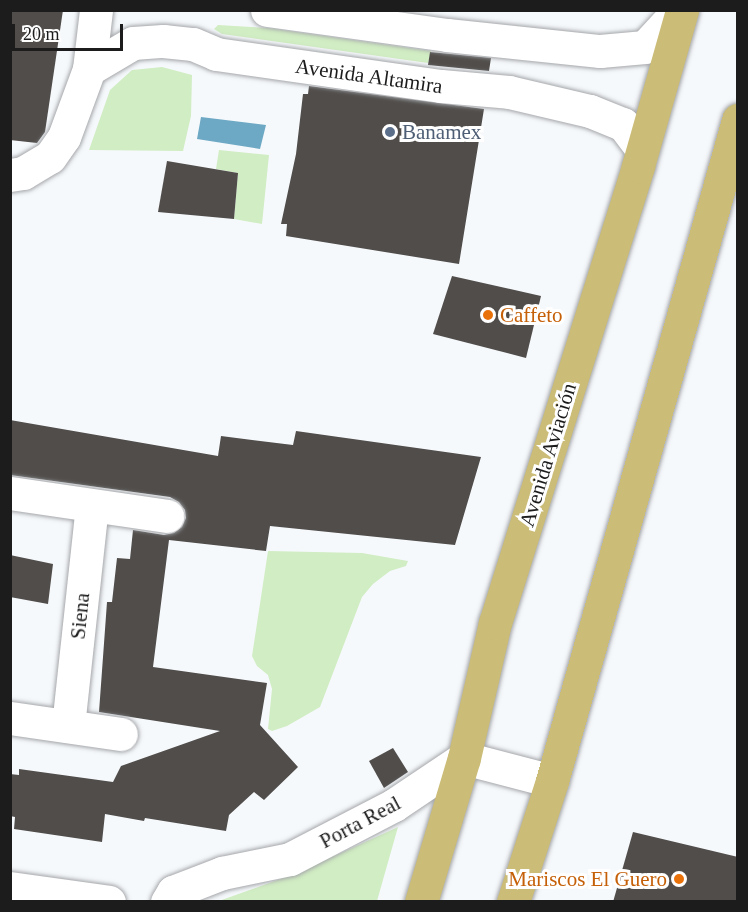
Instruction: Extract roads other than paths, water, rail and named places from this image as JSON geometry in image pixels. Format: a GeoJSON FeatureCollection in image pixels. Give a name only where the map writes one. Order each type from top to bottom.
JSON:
{"type":"FeatureCollection","features":[{"type":"Feature","properties":{"kind":"main road","name":"Avenida Aviación"},"geometry":{"type":"LineString","coordinates":[[421,902],[464,758],[495,623],[642,149],[681,10]]}},
{"type":"Feature","properties":{"kind":"main road"},"geometry":{"type":"LineString","coordinates":[[513,902],[552,781],[738,120]]}},
{"type":"Feature","properties":{"kind":"street"},"geometry":{"type":"LineString","coordinates":[[10,175],[23,172],[50,157],[64,137],[89,69],[96,10]]}},
{"type":"Feature","properties":{"kind":"street"},"geometry":{"type":"LineString","coordinates":[[267,10],[515,43],[600,51],[645,47],[681,10]]}},
{"type":"Feature","properties":{"kind":"street","name":"Avenida Altamira"},"geometry":{"type":"LineString","coordinates":[[89,69],[133,43],[164,41],[194,44],[228,56],[441,86],[509,92],[590,111],[623,124],[642,149]]}},
{"type":"Feature","properties":{"kind":"street"},"geometry":{"type":"LineString","coordinates":[[509,92],[515,43]]}},
{"type":"Feature","properties":{"kind":"street"},"geometry":{"type":"LineString","coordinates":[[10,493],[167,516]]}},
{"type":"Feature","properties":{"kind":"street","name":"Siena"},"geometry":{"type":"LineString","coordinates":[[68,726],[92,506]]}},
{"type":"Feature","properties":{"kind":"street"},"geometry":{"type":"LineString","coordinates":[[10,718],[121,734]]}},
{"type":"Feature","properties":{"kind":"street"},"geometry":{"type":"LineString","coordinates":[[464,758],[552,781]]}},
{"type":"Feature","properties":{"kind":"street","name":"Porta Real"},"geometry":{"type":"LineString","coordinates":[[166,902],[173,892],[222,873],[290,859],[394,805],[464,758]]}},
{"type":"Feature","properties":{"kind":"street"},"geometry":{"type":"LineString","coordinates":[[10,888],[109,902]]}},
{"type":"Feature","properties":{"kind":"water"},"geometry":{"type":"Polygon","coordinates":[[[201,117],[266,125],[260,149],[197,139],[201,117]]]}},
{"type":"Feature","properties":{"kind":"place","name":"Banamex"},"geometry":{"type":"Point","coordinates":[390,132]}},
{"type":"Feature","properties":{"kind":"place","name":"Caffeto"},"geometry":{"type":"Point","coordinates":[488,315]}},
{"type":"Feature","properties":{"kind":"place","name":"Mariscos El Guero"},"geometry":{"type":"Point","coordinates":[679,879]}}]}
